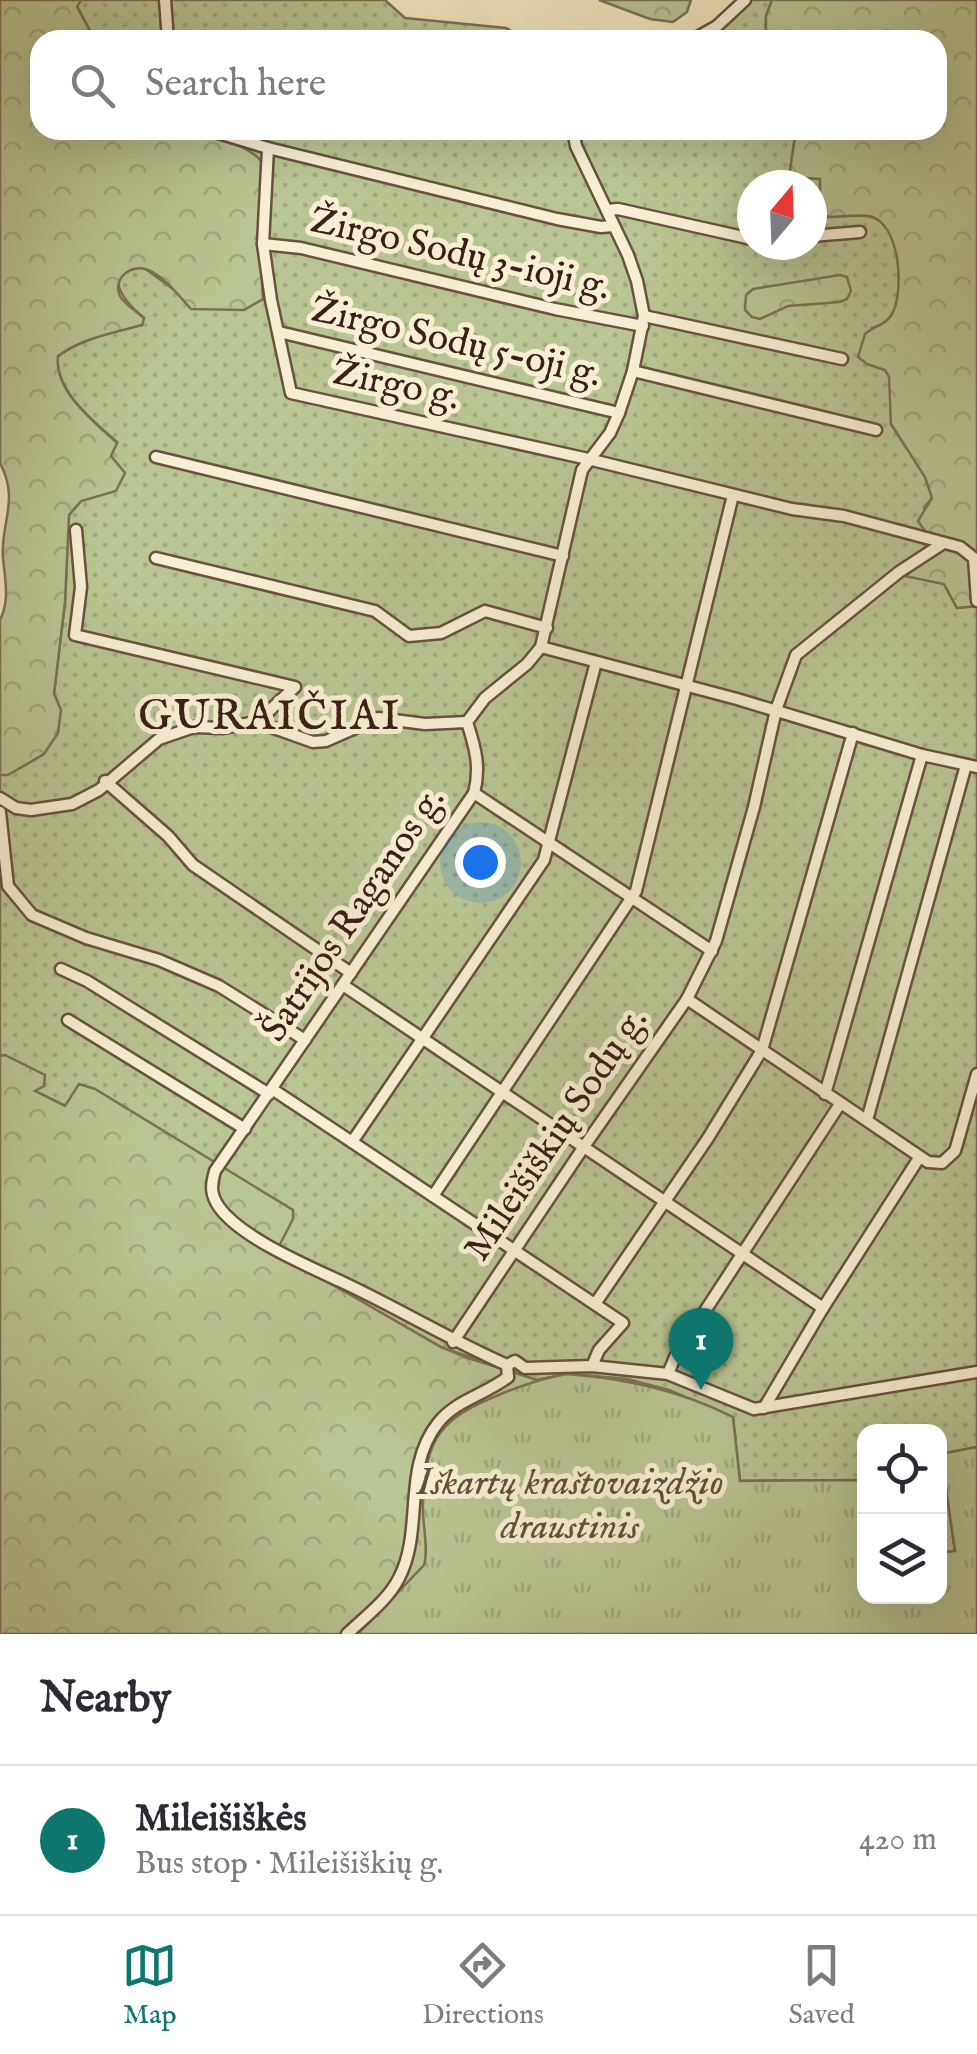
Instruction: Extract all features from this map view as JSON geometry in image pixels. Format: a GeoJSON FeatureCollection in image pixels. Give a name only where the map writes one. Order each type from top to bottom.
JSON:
{"type":"FeatureCollection","features":[{"type":"Feature","properties":{"kind":"street"},"geometry":{"type":"LineString","coordinates":[[164,0],[167,30]]}},
{"type":"Feature","properties":{"kind":"street"},"geometry":{"type":"LineString","coordinates":[[710,30],[745,0]]}},
{"type":"Feature","properties":{"kind":"street"},"geometry":{"type":"LineString","coordinates":[[241,140],[557,219],[614,226]]}},
{"type":"Feature","properties":{"kind":"street"},"geometry":{"type":"LineString","coordinates":[[0,798],[16,808],[49,810],[89,796],[159,739],[194,727],[222,728],[257,722],[313,742],[326,741],[378,718],[425,724],[467,722],[485,698],[526,664],[541,646],[547,628],[582,470],[610,433],[619,413],[634,371],[644,321],[638,281],[576,140]]}},
{"type":"Feature","properties":{"kind":"street","name":"Žirgo g."},"geometry":{"type":"LineString","coordinates":[[268,148],[263,244],[270,300],[290,393],[588,458],[733,495],[844,516],[960,547],[974,558],[977,600]]}},
{"type":"Feature","properties":{"kind":"street"},"geometry":{"type":"LineString","coordinates":[[608,210],[737,236]]}},
{"type":"Feature","properties":{"kind":"street"},"geometry":{"type":"LineString","coordinates":[[827,235],[860,232]]}},
{"type":"Feature","properties":{"kind":"street","name":"Žirgo Sodų 3-ioji g."},"geometry":{"type":"LineString","coordinates":[[263,244],[301,248],[555,309],[644,321],[842,359]]}},
{"type":"Feature","properties":{"kind":"street","name":"Žirgo Sodų 5-oji g."},"geometry":{"type":"LineString","coordinates":[[279,332],[619,413]]}},
{"type":"Feature","properties":{"kind":"street"},"geometry":{"type":"LineString","coordinates":[[634,371],[876,430]]}},
{"type":"Feature","properties":{"kind":"street"},"geometry":{"type":"LineString","coordinates":[[156,457],[563,556]]}},
{"type":"Feature","properties":{"kind":"street"},"geometry":{"type":"LineString","coordinates":[[433,1196],[632,901],[642,874],[684,686],[733,495]]}},
{"type":"Feature","properties":{"kind":"street"},"geometry":{"type":"LineString","coordinates":[[76,530],[81,586],[76,635],[296,687],[257,722]]}},
{"type":"Feature","properties":{"kind":"street"},"geometry":{"type":"LineString","coordinates":[[687,999],[712,952],[791,664],[803,647],[942,544]]}},
{"type":"Feature","properties":{"kind":"street"},"geometry":{"type":"LineString","coordinates":[[156,558],[375,611],[409,636],[441,633],[484,611],[547,628]]}},
{"type":"Feature","properties":{"kind":"street"},"geometry":{"type":"LineString","coordinates":[[541,646],[972,766],[867,1120]]}},
{"type":"Feature","properties":{"kind":"street"},"geometry":{"type":"LineString","coordinates":[[352,1142],[544,860],[596,662]]}},
{"type":"Feature","properties":{"kind":"street","name":"Šatrijos Raganos g."},"geometry":{"type":"LineString","coordinates":[[467,722],[479,775],[474,793],[215,1171],[211,1192],[231,1219],[296,1261],[343,1282],[507,1371]]}},
{"type":"Feature","properties":{"kind":"street"},"geometry":{"type":"LineString","coordinates":[[595,1304],[708,1138],[762,1050],[853,734]]}},
{"type":"Feature","properties":{"kind":"street"},"geometry":{"type":"LineString","coordinates":[[825,1094],[922,755]]}},
{"type":"Feature","properties":{"kind":"street"},"geometry":{"type":"LineString","coordinates":[[105,781],[168,836],[193,865],[351,974]]}},
{"type":"Feature","properties":{"kind":"street"},"geometry":{"type":"LineString","coordinates":[[474,793],[712,952]]}},
{"type":"Feature","properties":{"kind":"street"},"geometry":{"type":"LineString","coordinates":[[0,812],[8,886],[32,915],[218,986],[305,1040]]}},
{"type":"Feature","properties":{"kind":"street"},"geometry":{"type":"LineString","coordinates":[[61,969],[352,1142],[595,1304],[623,1326],[599,1350],[592,1366]]}},
{"type":"Feature","properties":{"kind":"street"},"geometry":{"type":"LineString","coordinates":[[343,985],[823,1308]]}},
{"type":"Feature","properties":{"kind":"street","name":"Mileišiškių Sodų g."},"geometry":{"type":"LineString","coordinates":[[453,1342],[687,999],[919,1158]]}},
{"type":"Feature","properties":{"kind":"street"},"geometry":{"type":"LineString","coordinates":[[68,1020],[245,1129]]}},
{"type":"Feature","properties":{"kind":"street"},"geometry":{"type":"LineString","coordinates":[[764,1408],[919,1158],[936,1164],[952,1156],[977,1074]]}},
{"type":"Feature","properties":{"kind":"street"},"geometry":{"type":"LineString","coordinates":[[668,1374],[675,1357],[840,1104]]}},
{"type":"Feature","properties":{"kind":"street"},"geometry":{"type":"LineString","coordinates":[[347,1634],[387,1595],[405,1564],[418,1470],[437,1424],[452,1408],[495,1387],[507,1371],[520,1380],[525,1368],[592,1366],[668,1374],[736,1404],[764,1408],[977,1372]]}},
{"type":"Feature","properties":{"kind":"green space"},"geometry":{"type":"Polygon","coordinates":[[[0,0],[81,0],[77,7],[90,30],[30,30],[30,140],[220,140],[249,151],[264,165],[259,229],[263,299],[244,310],[191,309],[160,277],[142,268],[130,270],[121,278],[118,289],[124,302],[144,318],[142,325],[87,340],[58,356],[62,381],[87,415],[117,443],[111,456],[125,473],[116,491],[81,501],[69,515],[65,602],[54,694],[61,710],[58,733],[44,754],[8,775],[0,775],[0,620],[6,597],[3,545],[9,501],[0,463],[0,0]]]}},
{"type":"Feature","properties":{"kind":"green space"},"geometry":{"type":"Polygon","coordinates":[[[81,0],[385,0],[405,18],[510,30],[90,30],[77,6],[81,0]]]}},
{"type":"Feature","properties":{"kind":"green space"},"geometry":{"type":"Polygon","coordinates":[[[599,0],[691,0],[687,12],[673,22],[650,19],[599,0]]]}},
{"type":"Feature","properties":{"kind":"green space"},"geometry":{"type":"Polygon","coordinates":[[[750,0],[772,0],[766,30],[718,30],[750,0]]]}},
{"type":"Feature","properties":{"kind":"green space"},"geometry":{"type":"Polygon","coordinates":[[[772,0],[977,0],[977,606],[957,608],[944,584],[905,576],[951,542],[927,534],[918,521],[932,498],[925,477],[891,424],[889,377],[885,370],[858,357],[865,334],[888,319],[895,306],[899,276],[894,244],[880,221],[869,216],[827,216],[827,170],[790,170],[795,140],[947,140],[947,30],[766,30],[772,0]]]}},
{"type":"Feature","properties":{"kind":"green space"},"geometry":{"type":"Polygon","coordinates":[[[217,140],[795,140],[790,170],[737,170],[737,260],[827,260],[827,216],[871,217],[889,230],[898,264],[897,299],[888,319],[872,328],[867,364],[885,370],[890,377],[891,424],[926,477],[932,498],[924,508],[952,541],[906,575],[944,584],[957,608],[977,606],[977,1447],[947,1453],[947,1424],[857,1424],[857,1480],[740,1481],[669,1390],[626,1379],[567,1374],[537,1380],[441,1347],[275,1252],[66,1106],[33,1090],[5,1055],[0,1056],[0,775],[35,760],[58,702],[54,694],[65,602],[69,515],[81,501],[93,497],[115,463],[110,456],[117,442],[69,393],[58,369],[58,356],[87,340],[142,325],[144,318],[120,288],[122,275],[130,270],[143,267],[173,289],[263,299],[259,229],[264,165],[236,145],[217,140]]]}},
{"type":"Feature","properties":{"kind":"green space"},"geometry":{"type":"Polygon","coordinates":[[[847,277],[851,291],[840,302],[788,306],[760,319],[745,310],[746,295],[753,289],[847,277]]]}},
{"type":"Feature","properties":{"kind":"green space"},"geometry":{"type":"Polygon","coordinates":[[[0,1056],[45,1075],[44,1086],[35,1091],[65,1106],[79,1084],[95,1089],[293,1210],[293,1219],[276,1252],[441,1347],[537,1380],[567,1374],[626,1379],[669,1390],[733,1417],[740,1481],[857,1480],[857,1604],[947,1604],[947,1552],[955,1551],[947,1496],[947,1453],[977,1447],[977,1634],[0,1634],[0,1056]]]}},
{"type":"Feature","properties":{"kind":"green space","name":"Iškartų kraštovaizdžio draustinis"},"geometry":{"type":"Polygon","coordinates":[[[567,1374],[652,1387],[733,1417],[740,1481],[857,1480],[857,1604],[947,1604],[947,1552],[955,1551],[947,1496],[947,1453],[977,1447],[977,1634],[358,1634],[424,1565],[424,1481],[440,1433],[481,1403],[567,1374]]]}},
{"type":"Feature","properties":{"kind":"green space"},"geometry":{"type":"Polygon","coordinates":[[[947,1491],[955,1551],[947,1552],[947,1491]]]}},
{"type":"Feature","properties":{"kind":"place","name":"Mileišiškės"},"geometry":{"type":"Point","coordinates":[701,1390]}},
{"type":"Feature","properties":{"kind":"district","name":"GURAIČIAI"},"geometry":{"type":"Point","coordinates":[270,717]}}]}
